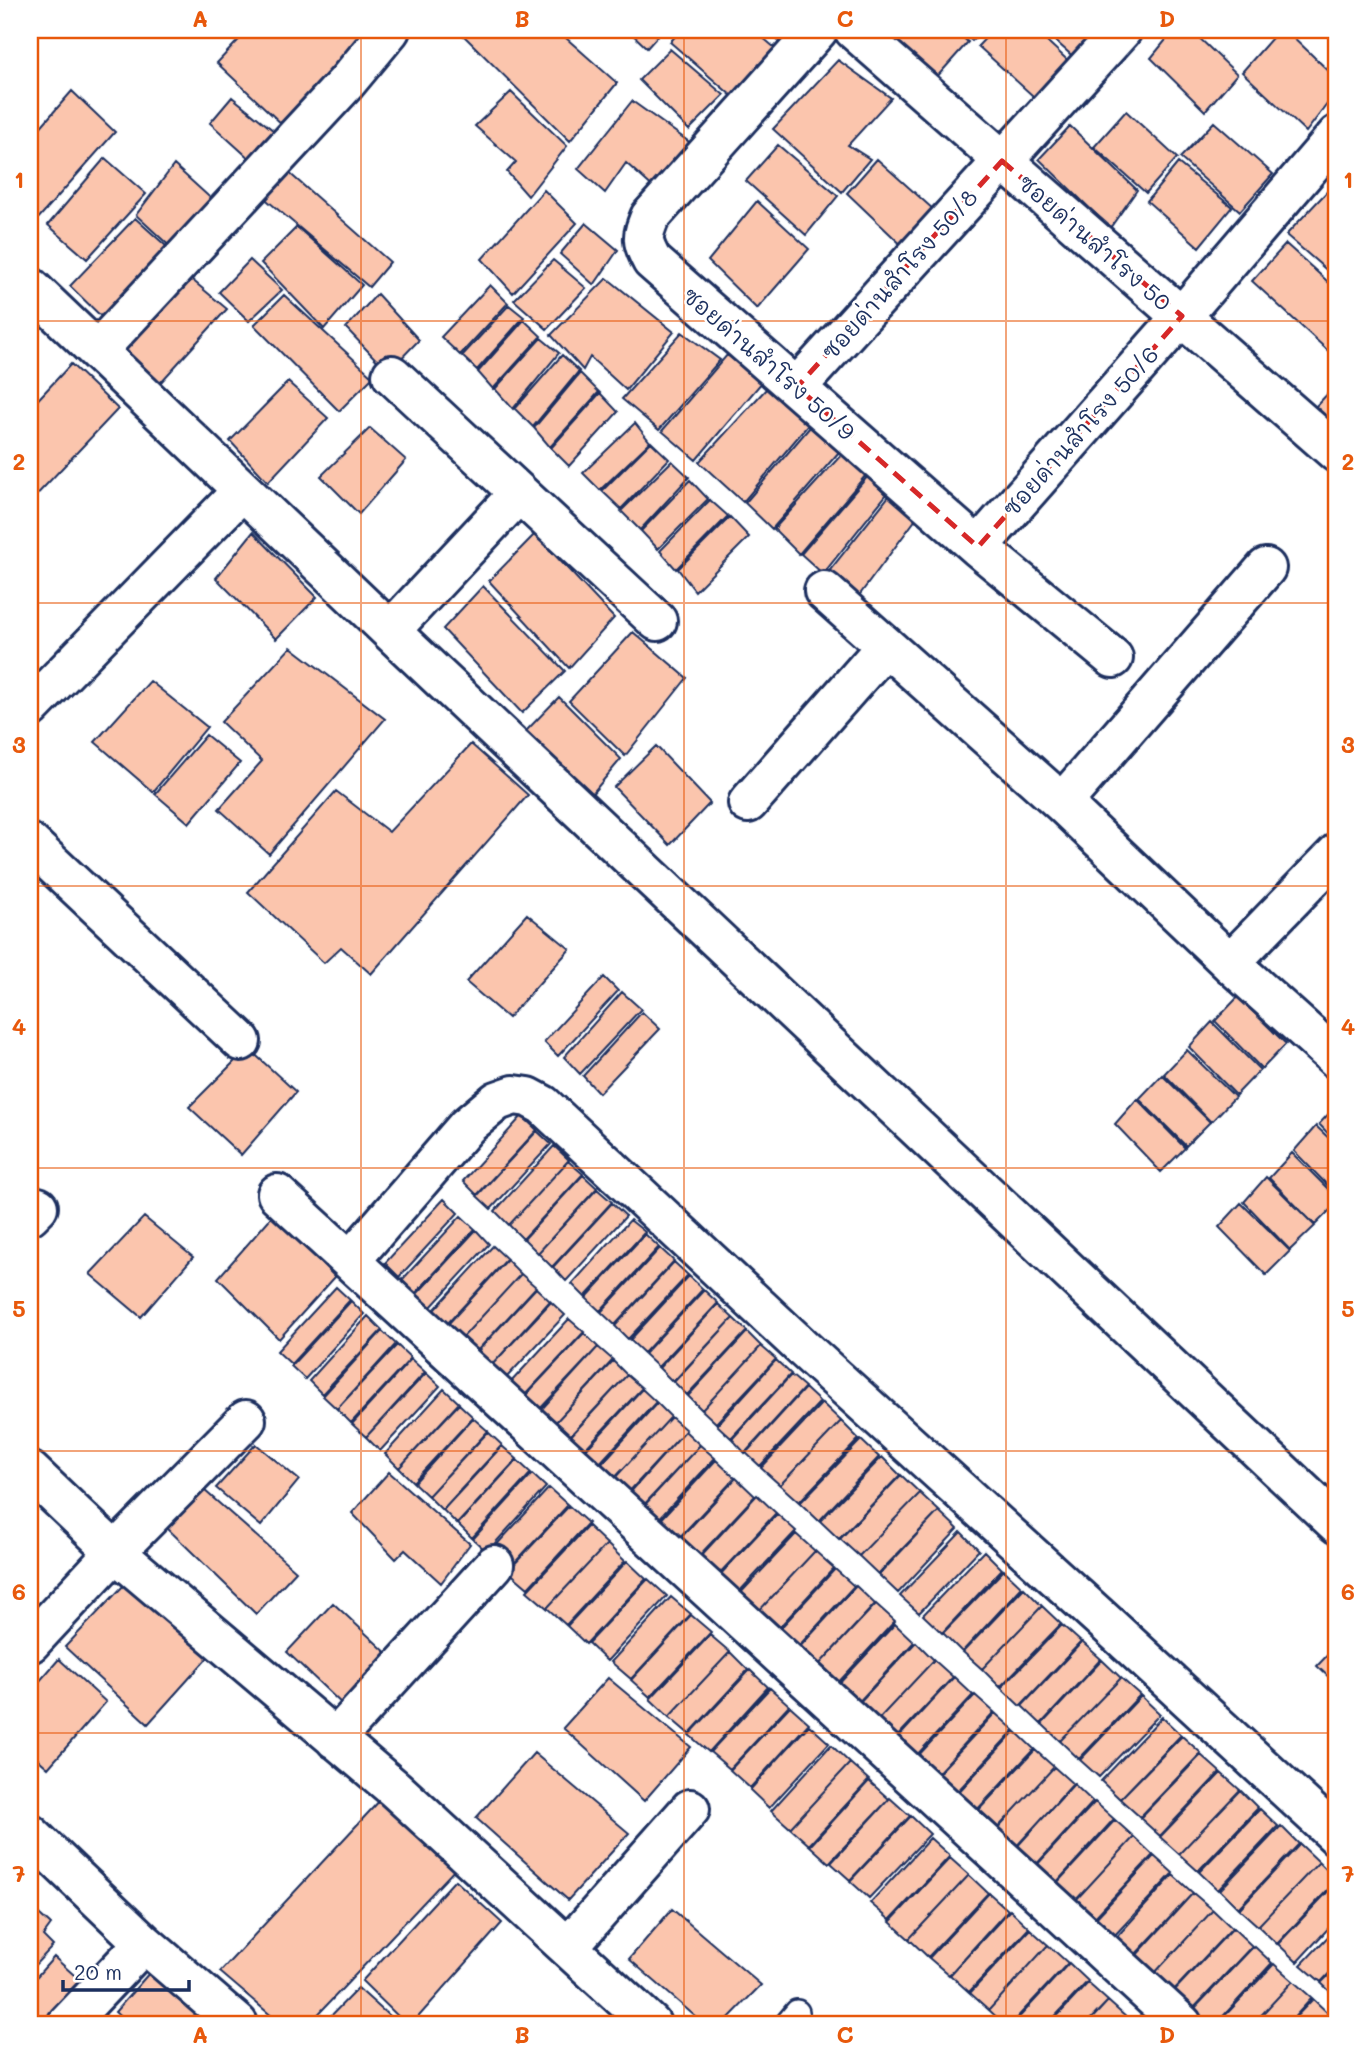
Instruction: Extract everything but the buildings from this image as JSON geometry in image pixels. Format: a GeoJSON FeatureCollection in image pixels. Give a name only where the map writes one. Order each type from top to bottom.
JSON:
{"type":"FeatureCollection","features":[{"type":"Feature","properties":{"kind":"street"},"geometry":{"type":"LineString","coordinates":[[97,351],[346,83],[390,30]]}},
{"type":"Feature","properties":{"kind":"street","name":"ซอยด่านสำโรง 50/9"},"geometry":{"type":"LineString","coordinates":[[818,30],[650,217],[643,244],[652,261],[978,547],[1113,658]]}},
{"type":"Feature","properties":{"kind":"street","name":"ซอยด่านสำโรง 50"},"geometry":{"type":"LineString","coordinates":[[854,30],[1337,453]]}},
{"type":"Feature","properties":{"kind":"street","name":"ซอยด่านสำโรง 50/8"},"geometry":{"type":"LineString","coordinates":[[797,387],[1122,30]]}},
{"type":"Feature","properties":{"kind":"street","name":"ซอยด่านสำโรง 50/6"},"geometry":{"type":"LineString","coordinates":[[978,547],[1337,135]]}},
{"type":"Feature","properties":{"kind":"street"},"geometry":{"type":"LineString","coordinates":[[32,293],[97,351],[1337,1524]]}},
{"type":"Feature","properties":{"kind":"street"},"geometry":{"type":"LineString","coordinates":[[392,375],[657,621]]}},
{"type":"Feature","properties":{"kind":"street"},"geometry":{"type":"LineString","coordinates":[[30,708],[242,491]]}},
{"type":"Feature","properties":{"kind":"street"},"geometry":{"type":"LineString","coordinates":[[390,631],[519,493]]}},
{"type":"Feature","properties":{"kind":"street"},"geometry":{"type":"LineString","coordinates":[[1062,803],[1266,568]]}},
{"type":"Feature","properties":{"kind":"street"},"geometry":{"type":"LineString","coordinates":[[824,591],[1062,803],[1230,963],[1337,1059]]}},
{"type":"Feature","properties":{"kind":"street"},"geometry":{"type":"LineString","coordinates":[[748,803],[886,646]]}},
{"type":"Feature","properties":{"kind":"street"},"geometry":{"type":"LineString","coordinates":[[30,843],[241,1041]]}},
{"type":"Feature","properties":{"kind":"street"},"geometry":{"type":"LineString","coordinates":[[1230,963],[1337,853]]}},
{"type":"Feature","properties":{"kind":"street"},"geometry":{"type":"LineString","coordinates":[[350,1261],[467,1126],[497,1101],[514,1095],[528,1097],[543,1105],[805,1350],[1107,1623],[1337,1836]]}},
{"type":"Feature","properties":{"kind":"street"},"geometry":{"type":"LineString","coordinates":[[276,1194],[1182,2024]]}},
{"type":"Feature","properties":{"kind":"street"},"geometry":{"type":"LineString","coordinates":[[30,1643],[115,1552],[246,1420]]}},
{"type":"Feature","properties":{"kind":"street"},"geometry":{"type":"LineString","coordinates":[[30,1471],[115,1552],[395,1789],[651,2024]]}},
{"type":"Feature","properties":{"kind":"street"},"geometry":{"type":"LineString","coordinates":[[335,1738],[494,1565]]}},
{"type":"Feature","properties":{"kind":"street"},"geometry":{"type":"LineString","coordinates":[[568,1947],[690,1810]]}},
{"type":"Feature","properties":{"kind":"street"},"geometry":{"type":"LineString","coordinates":[[30,1834],[144,1943],[238,2024]]}},
{"type":"Feature","properties":{"kind":"street"},"geometry":{"type":"LineString","coordinates":[[67,2024],[144,1943]]}},
{"type":"Feature","properties":{"kind":"highlighted area"},"geometry":{"type":"Polygon","coordinates":[[[1002,161],[1182,316],[978,547],[797,387],[1002,161]]]}}]}
